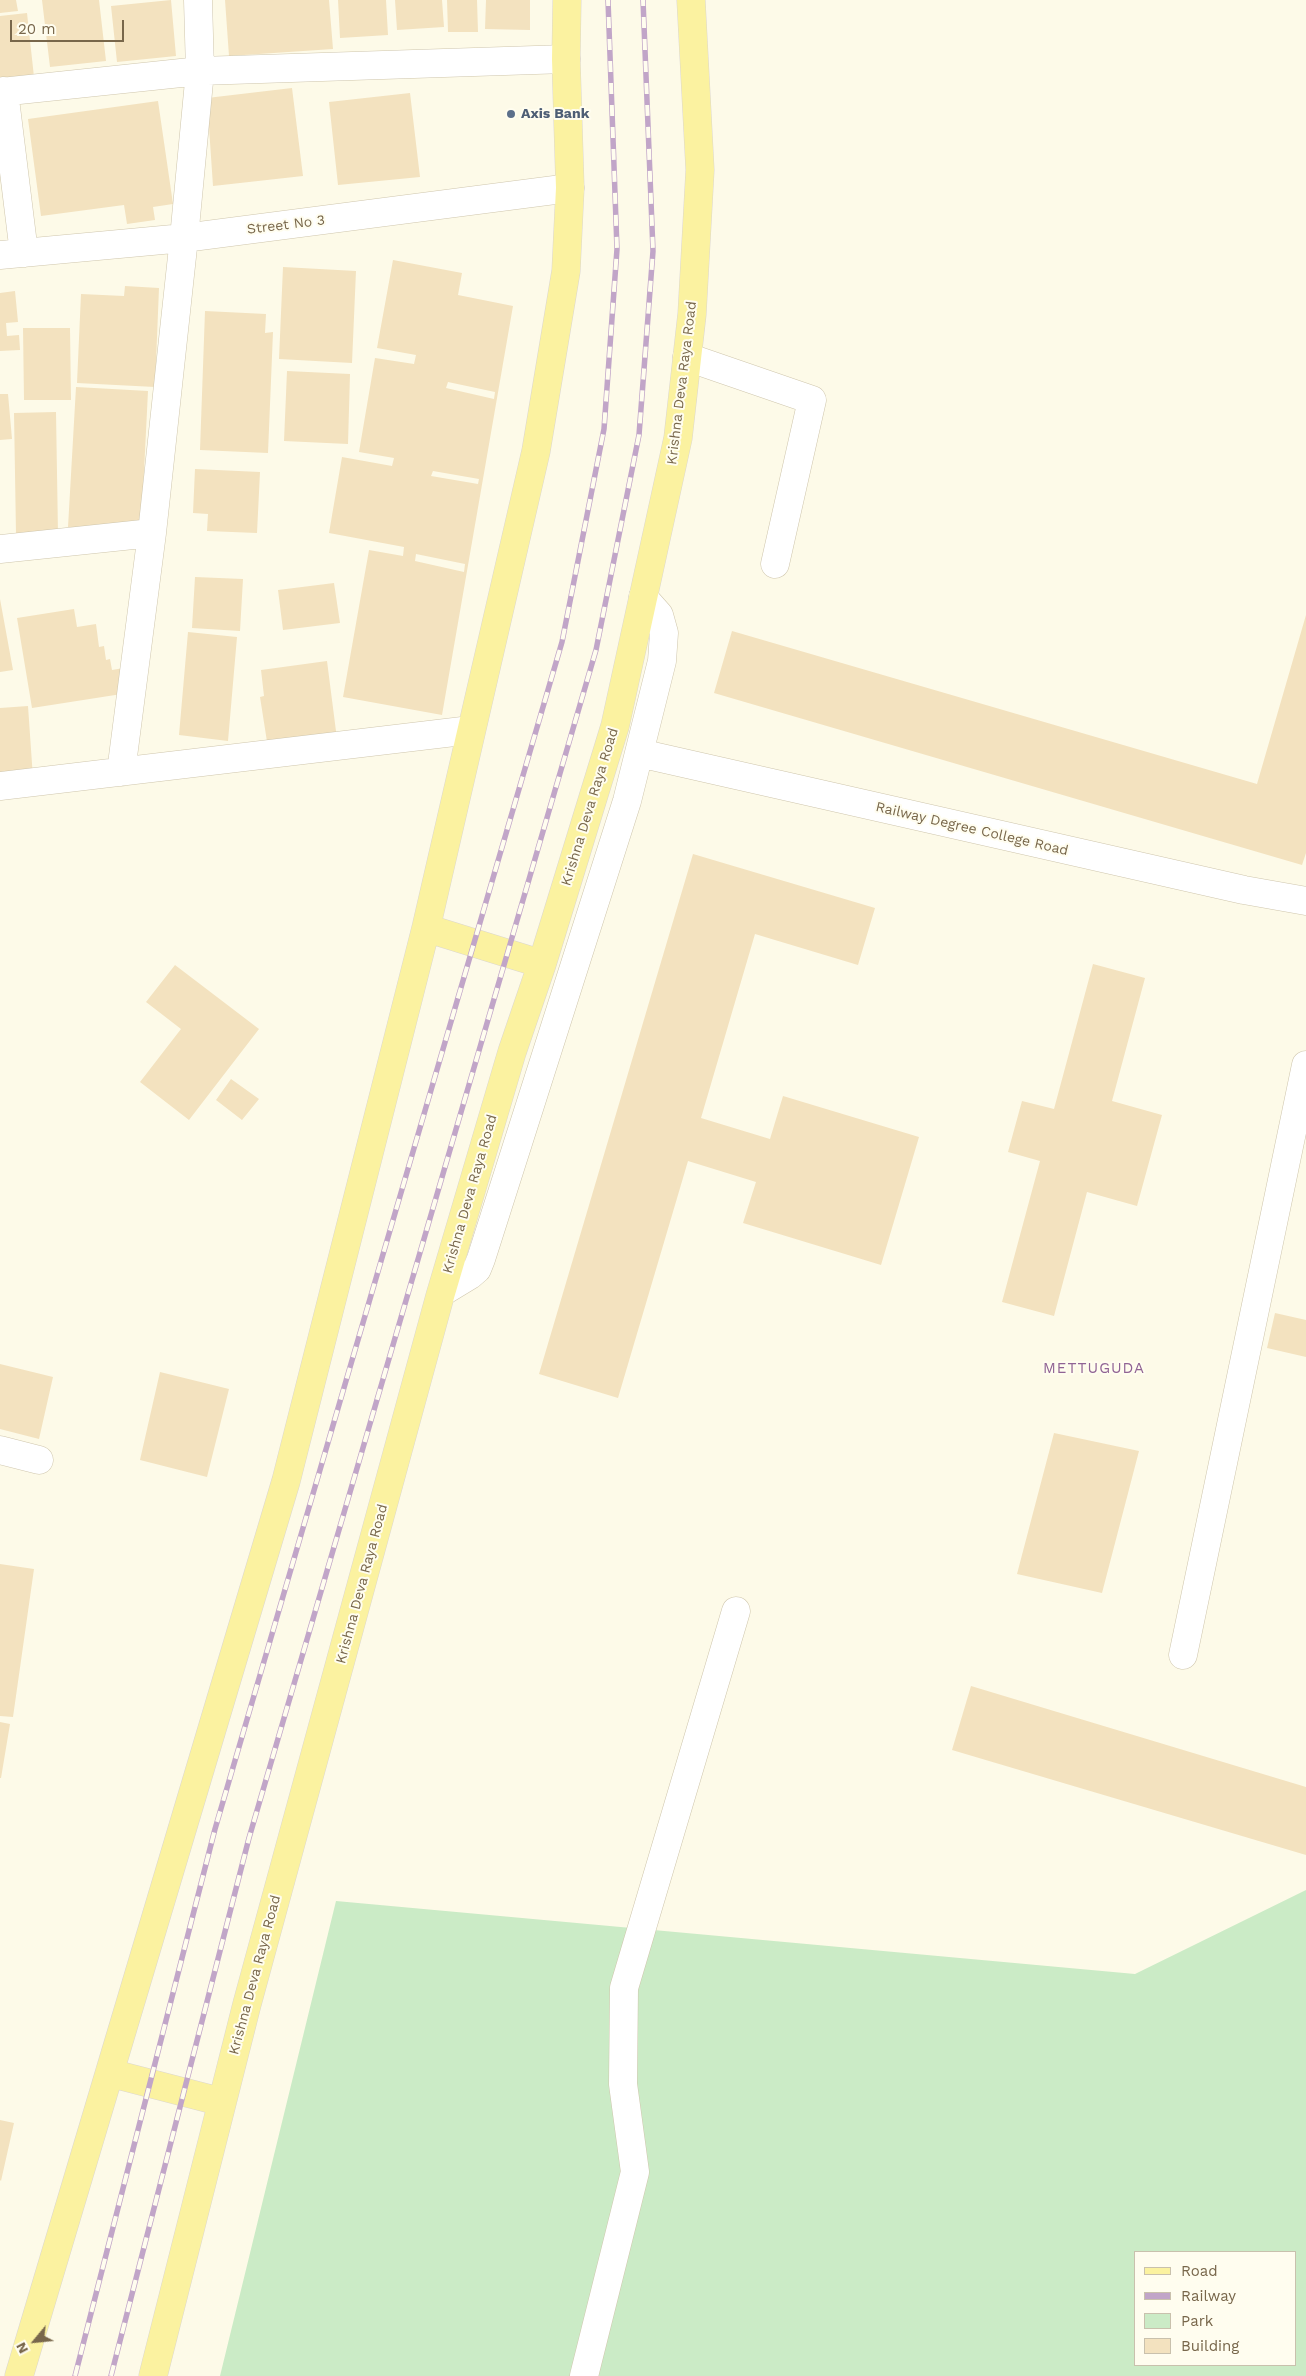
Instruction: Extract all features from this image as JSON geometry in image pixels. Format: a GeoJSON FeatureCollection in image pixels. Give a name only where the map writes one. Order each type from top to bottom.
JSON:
{"type":"FeatureCollection","features":[{"type":"Feature","properties":{"kind":"main road"},"geometry":{"type":"LineString","coordinates":[[19,2376],[286,1481],[426,928],[536,451],[566,271],[570,188],[566,59],[567,0]]}},
{"type":"Feature","properties":{"kind":"main road","name":"Krishna Deva Raya Road"},"geometry":{"type":"LineString","coordinates":[[153,2376],[247,2004],[442,1292],[512,1052],[542,964],[615,726],[678,438],[692,314],[700,170],[691,0]]}},
{"type":"Feature","properties":{"kind":"main road"},"geometry":{"type":"LineString","coordinates":[[426,928],[542,964]]}},
{"type":"Feature","properties":{"kind":"main road"},"geometry":{"type":"LineString","coordinates":[[110,2073],[222,2102]]}},
{"type":"Feature","properties":{"kind":"street"},"geometry":{"type":"LineString","coordinates":[[121,772],[152,533],[184,238],[200,71],[198,0]]}},
{"type":"Feature","properties":{"kind":"street"},"geometry":{"type":"LineString","coordinates":[[12,254],[2,92],[200,71],[566,59]]}},
{"type":"Feature","properties":{"kind":"street","name":"Street No 3"},"geometry":{"type":"LineString","coordinates":[[12,254],[184,238],[570,188]]}},
{"type":"Feature","properties":{"kind":"street"},"geometry":{"type":"LineString","coordinates":[[687,357],[812,400],[775,564]]}},
{"type":"Feature","properties":{"kind":"street"},"geometry":{"type":"LineString","coordinates":[[0,549],[152,533]]}},
{"type":"Feature","properties":{"kind":"street"},"geometry":{"type":"LineString","coordinates":[[442,1292],[470,1275],[477,1269],[481,1259],[627,801],[662,661],[664,633],[659,615],[643,597]]}},
{"type":"Feature","properties":{"kind":"street"},"geometry":{"type":"LineString","coordinates":[[0,786],[471,730]]}},
{"type":"Feature","properties":{"kind":"street","name":"Railway Degree College Road"},"geometry":{"type":"LineString","coordinates":[[639,753],[1234,888],[1306,901]]}},
{"type":"Feature","properties":{"kind":"street"},"geometry":{"type":"LineString","coordinates":[[1183,1655],[1306,1065]]}},
{"type":"Feature","properties":{"kind":"street"},"geometry":{"type":"LineString","coordinates":[[0,1450],[39,1460]]}},
{"type":"Feature","properties":{"kind":"street"},"geometry":{"type":"LineString","coordinates":[[584,2376],[635,2172],[623,2084],[624,1988],[736,1612]]}},
{"type":"Feature","properties":{"kind":"green space"},"geometry":{"type":"Polygon","coordinates":[[[1306,1890],[1306,2376],[220,2376],[336,1901],[1135,1974],[1306,1890]]]}},
{"type":"Feature","properties":{"kind":"building"},"geometry":{"type":"Polygon","coordinates":[[[0,0],[16,0],[18,11],[0,13],[0,0]]]}},
{"type":"Feature","properties":{"kind":"building"},"geometry":{"type":"Polygon","coordinates":[[[42,0],[99,0],[106,61],[50,67],[42,0]]]}},
{"type":"Feature","properties":{"kind":"building"},"geometry":{"type":"Polygon","coordinates":[[[171,0],[176,56],[117,62],[111,6],[171,0]]]}},
{"type":"Feature","properties":{"kind":"building"},"geometry":{"type":"Polygon","coordinates":[[[225,0],[329,0],[333,49],[229,56],[225,0]]]}},
{"type":"Feature","properties":{"kind":"building"},"geometry":{"type":"Polygon","coordinates":[[[338,0],[386,0],[388,35],[340,38],[338,0]]]}},
{"type":"Feature","properties":{"kind":"building"},"geometry":{"type":"Polygon","coordinates":[[[395,0],[442,0],[444,27],[397,30],[395,0]]]}},
{"type":"Feature","properties":{"kind":"building"},"geometry":{"type":"Polygon","coordinates":[[[447,0],[477,0],[478,32],[448,32],[447,0]]]}},
{"type":"Feature","properties":{"kind":"building"},"geometry":{"type":"Polygon","coordinates":[[[486,0],[530,0],[530,30],[485,29],[486,0]]]}},
{"type":"Feature","properties":{"kind":"building"},"geometry":{"type":"Polygon","coordinates":[[[27,13],[34,77],[0,81],[0,16],[27,13]]]}},
{"type":"Feature","properties":{"kind":"building"},"geometry":{"type":"Polygon","coordinates":[[[292,88],[303,176],[213,186],[207,98],[292,88]]]}},
{"type":"Feature","properties":{"kind":"building"},"geometry":{"type":"Polygon","coordinates":[[[410,93],[420,177],[338,185],[329,102],[410,93]]]}},
{"type":"Feature","properties":{"kind":"building"},"geometry":{"type":"Polygon","coordinates":[[[158,101],[173,204],[153,207],[155,220],[127,224],[124,205],[41,216],[28,119],[158,101]]]}},
{"type":"Feature","properties":{"kind":"building"},"geometry":{"type":"Polygon","coordinates":[[[393,260],[462,273],[458,295],[513,306],[442,715],[343,697],[369,550],[403,556],[404,547],[329,533],[342,457],[392,466],[394,458],[359,452],[375,358],[414,364],[416,355],[377,348],[393,260]],[[448,382],[446,388],[494,399],[495,392],[448,382]],[[433,471],[431,476],[478,484],[479,479],[433,471]],[[416,554],[415,561],[464,572],[465,564],[416,554]]]}},
{"type":"Feature","properties":{"kind":"building"},"geometry":{"type":"Polygon","coordinates":[[[283,267],[356,271],[352,363],[279,359],[283,267]]]}},
{"type":"Feature","properties":{"kind":"building"},"geometry":{"type":"Polygon","coordinates":[[[125,286],[159,288],[155,387],[77,383],[81,294],[124,296],[125,286]]]}},
{"type":"Feature","properties":{"kind":"building"},"geometry":{"type":"Polygon","coordinates":[[[15,291],[18,322],[6,323],[7,336],[19,335],[20,350],[0,351],[0,293],[15,291]]]}},
{"type":"Feature","properties":{"kind":"building"},"geometry":{"type":"Polygon","coordinates":[[[205,311],[266,314],[265,333],[273,332],[268,453],[200,450],[205,311]]]}},
{"type":"Feature","properties":{"kind":"building"},"geometry":{"type":"Polygon","coordinates":[[[23,328],[70,328],[71,400],[24,400],[23,328]]]}},
{"type":"Feature","properties":{"kind":"building"},"geometry":{"type":"Polygon","coordinates":[[[287,371],[350,374],[348,444],[284,441],[287,371]]]}},
{"type":"Feature","properties":{"kind":"building"},"geometry":{"type":"Polygon","coordinates":[[[76,387],[148,391],[141,532],[68,527],[76,387]]]}},
{"type":"Feature","properties":{"kind":"building"},"geometry":{"type":"Polygon","coordinates":[[[0,394],[8,394],[12,439],[0,440],[0,394]]]}},
{"type":"Feature","properties":{"kind":"building"},"geometry":{"type":"Polygon","coordinates":[[[56,412],[58,534],[16,534],[14,413],[56,412]]]}},
{"type":"Feature","properties":{"kind":"building"},"geometry":{"type":"Polygon","coordinates":[[[195,469],[260,472],[257,533],[207,531],[208,514],[193,513],[195,469]]]}},
{"type":"Feature","properties":{"kind":"building"},"geometry":{"type":"Polygon","coordinates":[[[195,577],[243,579],[240,631],[192,628],[195,577]]]}},
{"type":"Feature","properties":{"kind":"building"},"geometry":{"type":"Polygon","coordinates":[[[334,583],[340,623],[283,630],[278,590],[334,583]]]}},
{"type":"Feature","properties":{"kind":"building"},"geometry":{"type":"Polygon","coordinates":[[[0,599],[13,670],[0,672],[0,599]]]}},
{"type":"Feature","properties":{"kind":"building"},"geometry":{"type":"Polygon","coordinates":[[[74,609],[77,627],[96,624],[99,647],[104,646],[106,660],[110,659],[112,670],[124,668],[128,693],[32,708],[17,618],[74,609]]]}},
{"type":"Feature","properties":{"kind":"building"},"geometry":{"type":"Polygon","coordinates":[[[1306,615],[1306,853],[1302,865],[714,693],[732,631],[1257,784],[1306,615]]]}},
{"type":"Feature","properties":{"kind":"building"},"geometry":{"type":"Polygon","coordinates":[[[188,632],[237,637],[228,741],[179,735],[188,632]]]}},
{"type":"Feature","properties":{"kind":"building"},"geometry":{"type":"Polygon","coordinates":[[[327,661],[337,739],[268,748],[260,697],[264,696],[261,670],[327,661]]]}},
{"type":"Feature","properties":{"kind":"building"},"geometry":{"type":"Polygon","coordinates":[[[28,706],[33,778],[0,781],[0,708],[28,706]]]}},
{"type":"Feature","properties":{"kind":"building"},"geometry":{"type":"Polygon","coordinates":[[[693,854],[875,908],[858,965],[755,934],[701,1118],[770,1139],[783,1096],[919,1137],[881,1265],[743,1223],[756,1182],[688,1161],[618,1398],[539,1374],[693,854]]]}},
{"type":"Feature","properties":{"kind":"building"},"geometry":{"type":"Polygon","coordinates":[[[1093,964],[1145,978],[1112,1101],[1162,1115],[1137,1206],[1087,1192],[1054,1316],[1002,1302],[1040,1161],[1008,1152],[1022,1101],[1054,1109],[1093,964]]]}},
{"type":"Feature","properties":{"kind":"building"},"geometry":{"type":"Polygon","coordinates":[[[175,965],[259,1029],[189,1120],[140,1082],[181,1029],[146,1002],[175,965]]]}},
{"type":"Feature","properties":{"kind":"building"},"geometry":{"type":"Polygon","coordinates":[[[231,1079],[259,1099],[242,1120],[216,1100],[231,1079]]]}},
{"type":"Feature","properties":{"kind":"building"},"geometry":{"type":"Polygon","coordinates":[[[1275,1313],[1306,1320],[1306,1357],[1267,1348],[1275,1313]]]}},
{"type":"Feature","properties":{"kind":"building"},"geometry":{"type":"Polygon","coordinates":[[[0,1364],[53,1377],[39,1439],[0,1429],[0,1364]]]}},
{"type":"Feature","properties":{"kind":"building"},"geometry":{"type":"Polygon","coordinates":[[[160,1372],[229,1389],[207,1477],[140,1460],[160,1372]]]}},
{"type":"Feature","properties":{"kind":"building"},"geometry":{"type":"Polygon","coordinates":[[[1054,1433],[1139,1451],[1102,1593],[1017,1574],[1054,1433]]]}},
{"type":"Feature","properties":{"kind":"building"},"geometry":{"type":"Polygon","coordinates":[[[0,1564],[34,1569],[13,1717],[0,1716],[0,1564]]]}},
{"type":"Feature","properties":{"kind":"building"},"geometry":{"type":"Polygon","coordinates":[[[971,1686],[1306,1787],[1306,1855],[952,1750],[971,1686]]]}},
{"type":"Feature","properties":{"kind":"building"},"geometry":{"type":"Polygon","coordinates":[[[0,1722],[10,1724],[1,1778],[0,1778],[0,1722]]]}},
{"type":"Feature","properties":{"kind":"building"},"geometry":{"type":"Polygon","coordinates":[[[0,2120],[14,2123],[1,2181],[0,2180],[0,2120]]]}},
{"type":"Feature","properties":{"kind":"railway"},"geometry":{"type":"LineString","coordinates":[[75,2376],[215,1829],[562,642],[604,429],[617,249],[608,0]]}},
{"type":"Feature","properties":{"kind":"railway"},"geometry":{"type":"LineString","coordinates":[[111,2376],[249,1838],[596,650],[639,435],[653,251],[643,0]]}},
{"type":"Feature","properties":{"kind":"place","name":"Axis Bank"},"geometry":{"type":"Point","coordinates":[511,114]}},
{"type":"Feature","properties":{"kind":"district","name":"METTUGUDA"},"geometry":{"type":"Point","coordinates":[1094,1369]}}]}
